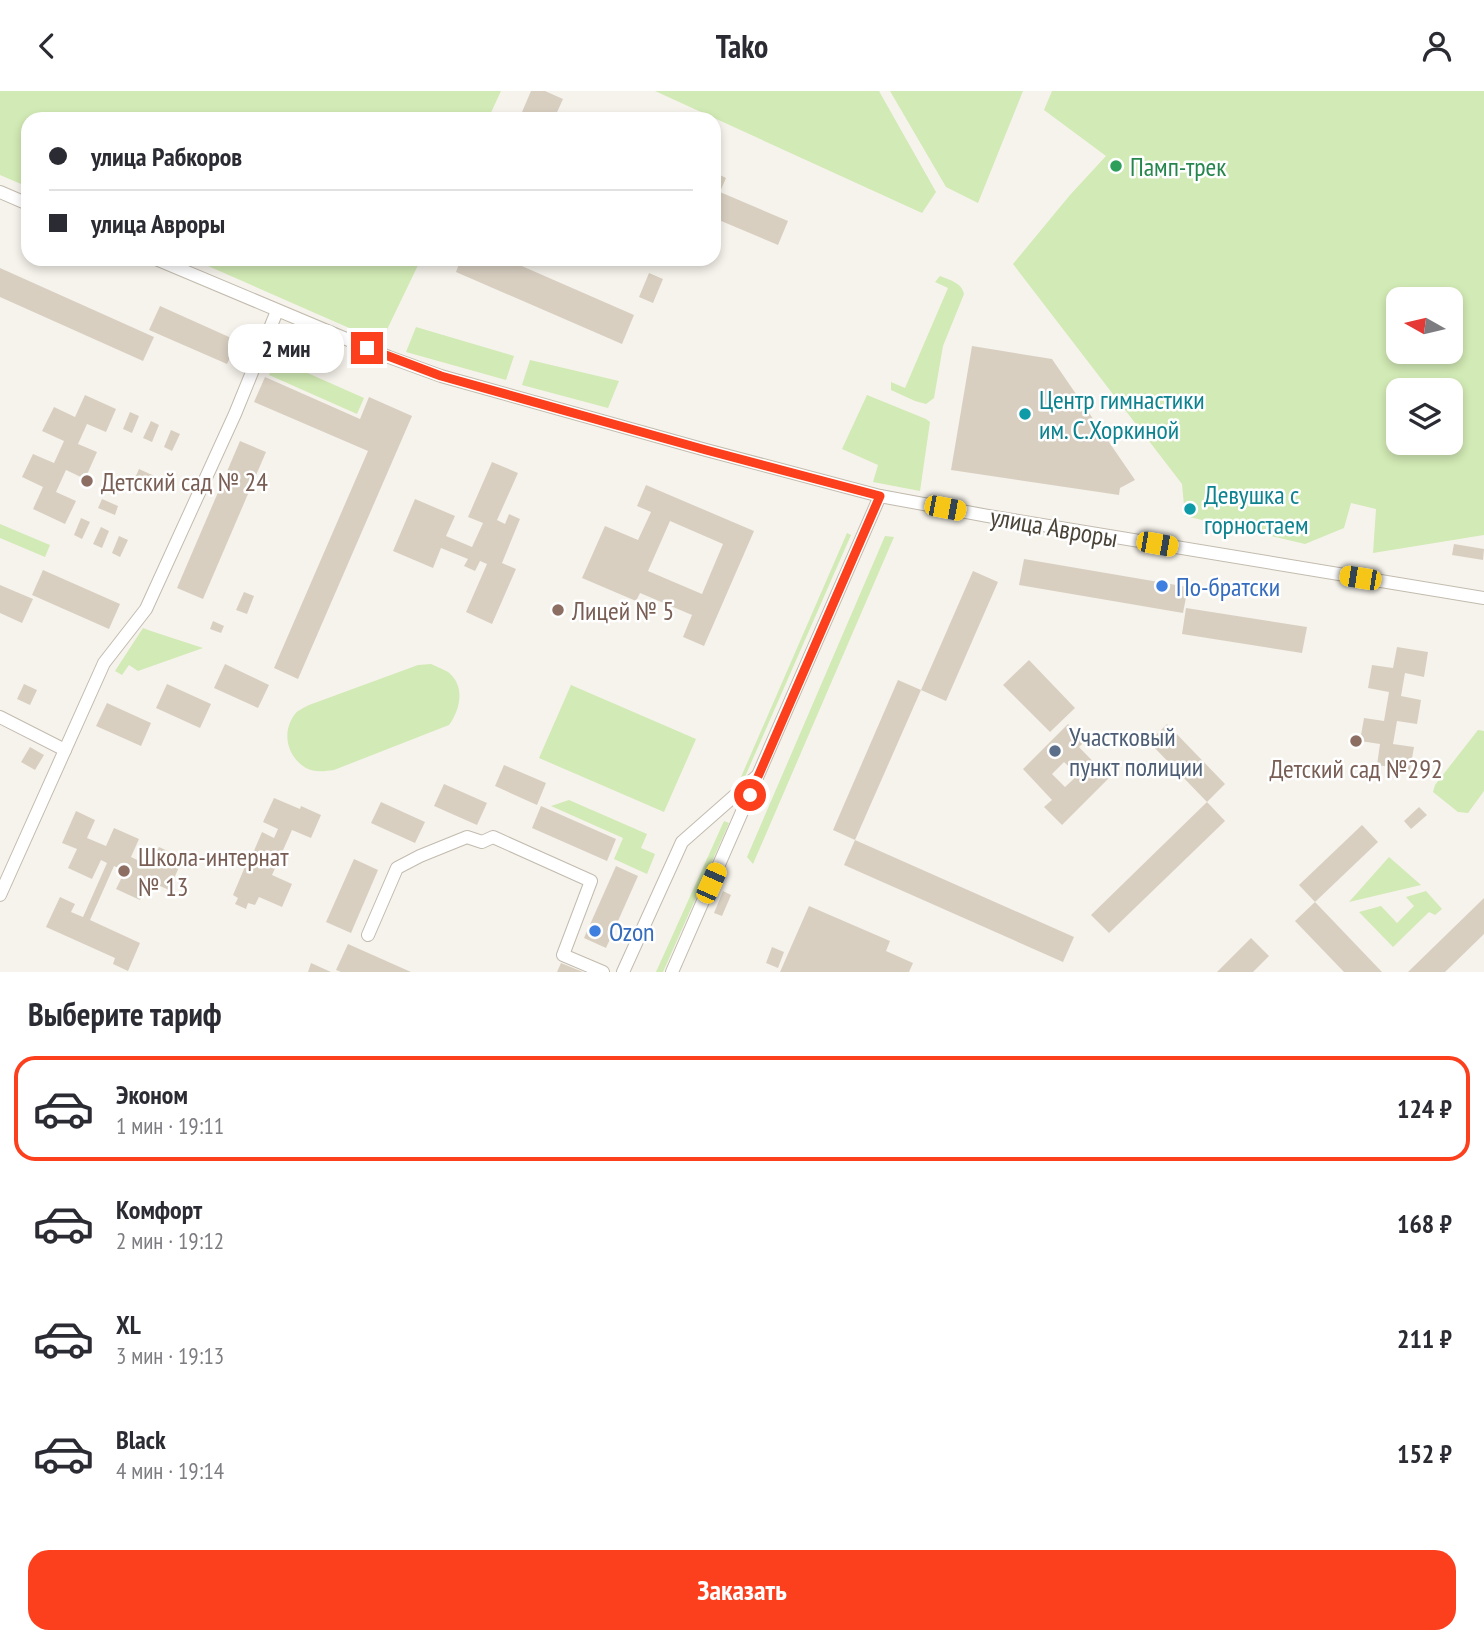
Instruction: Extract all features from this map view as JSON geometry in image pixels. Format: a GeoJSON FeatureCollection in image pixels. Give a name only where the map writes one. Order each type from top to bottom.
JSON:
{"type":"FeatureCollection","features":[{"type":"Feature","properties":{"kind":"street"},"geometry":{"type":"LineString","coordinates":[[0,193],[21,201]]}},
{"type":"Feature","properties":{"kind":"street","name":"улица Авроры"},"geometry":{"type":"LineString","coordinates":[[172,266],[441,376],[880,496],[1484,599]]}},
{"type":"Feature","properties":{"kind":"street"},"geometry":{"type":"LineString","coordinates":[[0,895],[104,663],[146,609],[235,414],[277,311]]}},
{"type":"Feature","properties":{"kind":"street"},"geometry":{"type":"LineString","coordinates":[[672,972],[880,496]]}},
{"type":"Feature","properties":{"kind":"street"},"geometry":{"type":"LineString","coordinates":[[0,717],[65,750]]}},
{"type":"Feature","properties":{"kind":"street"},"geometry":{"type":"LineString","coordinates":[[623,972],[682,842],[760,773]]}},
{"type":"Feature","properties":{"kind":"street"},"geometry":{"type":"LineString","coordinates":[[368,935],[397,868],[467,837],[482,842],[493,837],[591,881],[563,955],[603,972]]}},
{"type":"Feature","properties":{"kind":"green space"},"geometry":{"type":"Polygon","coordinates":[[[0,91],[501,91],[491,112],[21,112],[21,184],[0,175],[0,91]]]}},
{"type":"Feature","properties":{"kind":"green space"},"geometry":{"type":"Polygon","coordinates":[[[655,91],[879,91],[936,192],[922,213],[721,121],[721,112],[701,112],[655,91]]]}},
{"type":"Feature","properties":{"kind":"green space"},"geometry":{"type":"Polygon","coordinates":[[[890,91],[1023,91],[978,203],[946,187],[890,91]]]}},
{"type":"Feature","properties":{"kind":"green space"},"geometry":{"type":"Polygon","coordinates":[[[1052,91],[1484,91],[1484,535],[1373,553],[1376,509],[1351,503],[1344,528],[1305,544],[1185,516],[1182,484],[1013,264],[1106,156],[1044,110],[1052,91]]]}},
{"type":"Feature","properties":{"kind":"green space"},"geometry":{"type":"Polygon","coordinates":[[[208,266],[418,266],[381,342],[208,266]]]}},
{"type":"Feature","properties":{"kind":"green space"},"geometry":{"type":"Polygon","coordinates":[[[940,276],[958,285],[964,294],[943,346],[934,398],[926,404],[891,390],[891,382],[905,388],[948,288],[935,282],[940,276]]]}},
{"type":"Feature","properties":{"kind":"green space"},"geometry":{"type":"Polygon","coordinates":[[[416,327],[514,356],[506,380],[406,352],[416,327]]]}},
{"type":"Feature","properties":{"kind":"green space"},"geometry":{"type":"Polygon","coordinates":[[[276,359],[364,398],[357,414],[269,375],[276,359]]]}},
{"type":"Feature","properties":{"kind":"green space"},"geometry":{"type":"Polygon","coordinates":[[[530,360],[619,381],[608,408],[522,385],[530,360]]]}},
{"type":"Feature","properties":{"kind":"green space"},"geometry":{"type":"Polygon","coordinates":[[[867,395],[930,422],[920,491],[873,482],[878,465],[842,449],[867,395]]]}},
{"type":"Feature","properties":{"kind":"green space"},"geometry":{"type":"Polygon","coordinates":[[[0,524],[50,545],[45,557],[0,538],[0,524]]]}},
{"type":"Feature","properties":{"kind":"green space"},"geometry":{"type":"Polygon","coordinates":[[[847,533],[851,535],[744,779],[741,777],[847,533]]]}},
{"type":"Feature","properties":{"kind":"green space"},"geometry":{"type":"Polygon","coordinates":[[[885,536],[894,537],[753,864],[747,857],[885,536]]]}},
{"type":"Feature","properties":{"kind":"green space"},"geometry":{"type":"Polygon","coordinates":[[[143,628],[203,648],[138,671],[129,665],[122,675],[115,671],[143,628]]]}},
{"type":"Feature","properties":{"kind":"green space"},"geometry":{"type":"Polygon","coordinates":[[[431,664],[448,672],[457,684],[458,705],[449,725],[334,770],[309,770],[299,763],[290,751],[288,728],[298,711],[418,665],[431,664]]]}},
{"type":"Feature","properties":{"kind":"green space"},"geometry":{"type":"Polygon","coordinates":[[[571,685],[696,739],[664,812],[539,758],[571,685]]]}},
{"type":"Feature","properties":{"kind":"green space"},"geometry":{"type":"Polygon","coordinates":[[[1478,730],[1484,731],[1484,791],[1468,813],[1458,812],[1433,792],[1435,785],[1478,730]]]}},
{"type":"Feature","properties":{"kind":"green space"},"geometry":{"type":"Polygon","coordinates":[[[569,800],[647,834],[641,848],[655,854],[647,874],[614,859],[623,838],[551,806],[569,800]]]}},
{"type":"Feature","properties":{"kind":"green space"},"geometry":{"type":"Polygon","coordinates":[[[724,821],[729,823],[663,972],[656,972],[724,821]]]}},
{"type":"Feature","properties":{"kind":"green space"},"geometry":{"type":"Polygon","coordinates":[[[1389,857],[1421,885],[1349,902],[1389,857]]]}},
{"type":"Feature","properties":{"kind":"green space"},"geometry":{"type":"Polygon","coordinates":[[[1426,891],[1442,909],[1435,915],[1429,912],[1393,947],[1359,912],[1381,906],[1397,923],[1414,906],[1406,897],[1426,891]]]}},
{"type":"Feature","properties":{"kind":"building"},"geometry":{"type":"Polygon","coordinates":[[[531,91],[545,91],[563,99],[557,112],[522,112],[531,91]]]}},
{"type":"Feature","properties":{"kind":"building"},"geometry":{"type":"Polygon","coordinates":[[[721,176],[726,178],[721,190],[721,176]]]}},
{"type":"Feature","properties":{"kind":"building"},"geometry":{"type":"Polygon","coordinates":[[[721,192],[788,221],[778,245],[721,221],[721,192]]]}},
{"type":"Feature","properties":{"kind":"building"},"geometry":{"type":"Polygon","coordinates":[[[458,266],[522,266],[634,315],[622,344],[456,272],[458,266]]]}},
{"type":"Feature","properties":{"kind":"building"},"geometry":{"type":"Polygon","coordinates":[[[0,268],[154,337],[143,361],[0,297],[0,268]]]}},
{"type":"Feature","properties":{"kind":"building"},"geometry":{"type":"Polygon","coordinates":[[[649,273],[663,279],[653,303],[639,297],[649,273]]]}},
{"type":"Feature","properties":{"kind":"building"},"geometry":{"type":"Polygon","coordinates":[[[160,306],[238,341],[227,364],[149,330],[160,306]]]}},
{"type":"Feature","properties":{"kind":"building","name":"Центр гимнастики им. С.Хоркиной"},"geometry":{"type":"Polygon","coordinates":[[[972,346],[1052,359],[1135,480],[1120,488],[1119,495],[951,470],[972,346]]]}},
{"type":"Feature","properties":{"kind":"building"},"geometry":{"type":"Polygon","coordinates":[[[265,377],[360,419],[369,397],[412,416],[298,679],[274,668],[368,451],[254,402],[265,377]]]}},
{"type":"Feature","properties":{"kind":"building"},"geometry":{"type":"Polygon","coordinates":[[[85,395],[116,409],[106,432],[87,424],[78,444],[97,452],[85,479],[66,470],[56,492],[76,501],[65,524],[33,509],[43,487],[22,477],[33,454],[54,463],[64,441],[42,431],[54,407],[75,417],[85,395]]]}},
{"type":"Feature","properties":{"kind":"building"},"geometry":{"type":"Polygon","coordinates":[[[130,412],[139,416],[132,433],[123,429],[130,412]]]}},
{"type":"Feature","properties":{"kind":"building"},"geometry":{"type":"Polygon","coordinates":[[[151,421],[159,425],[152,442],[143,438],[151,421]]]}},
{"type":"Feature","properties":{"kind":"building"},"geometry":{"type":"Polygon","coordinates":[[[171,430],[180,434],[172,451],[164,447],[171,430]]]}},
{"type":"Feature","properties":{"kind":"building"},"geometry":{"type":"Polygon","coordinates":[[[240,441],[266,452],[203,599],[177,588],[240,441]]]}},
{"type":"Feature","properties":{"kind":"building"},"geometry":{"type":"Polygon","coordinates":[[[492,462],[518,473],[497,520],[505,524],[509,514],[520,519],[502,563],[516,569],[492,624],[466,612],[487,564],[480,561],[475,571],[464,566],[468,559],[441,548],[433,568],[393,551],[415,499],[455,516],[446,536],[472,547],[483,523],[468,517],[492,462]]]}},
{"type":"Feature","properties":{"kind":"building"},"geometry":{"type":"Polygon","coordinates":[[[139,469],[159,478],[155,487],[135,478],[139,469]]]}},
{"type":"Feature","properties":{"kind":"building"},"geometry":{"type":"Polygon","coordinates":[[[646,485],[754,531],[704,646],[683,637],[692,615],[640,593],[636,601],[582,578],[605,526],[638,540],[651,512],[637,506],[646,485]],[[670,521],[648,571],[702,594],[723,544],[670,521]]]}},
{"type":"Feature","properties":{"kind":"building"},"geometry":{"type":"Polygon","coordinates":[[[102,499],[118,506],[115,515],[98,508],[102,499]]]}},
{"type":"Feature","properties":{"kind":"building"},"geometry":{"type":"Polygon","coordinates":[[[81,518],[90,522],[82,539],[74,535],[81,518]]]}},
{"type":"Feature","properties":{"kind":"building"},"geometry":{"type":"Polygon","coordinates":[[[101,527],[109,531],[102,548],[93,544],[101,527]]]}},
{"type":"Feature","properties":{"kind":"building"},"geometry":{"type":"Polygon","coordinates":[[[119,536],[128,540],[120,557],[112,553],[119,536]]]}},
{"type":"Feature","properties":{"kind":"building"},"geometry":{"type":"Polygon","coordinates":[[[1454,544],[1484,549],[1483,560],[1452,555],[1454,544]]]}},
{"type":"Feature","properties":{"kind":"building"},"geometry":{"type":"Polygon","coordinates":[[[1024,559],[1188,587],[1183,613],[1019,585],[1024,559]]]}},
{"type":"Feature","properties":{"kind":"building"},"geometry":{"type":"Polygon","coordinates":[[[43,570],[120,604],[109,629],[32,595],[43,570]]]}},
{"type":"Feature","properties":{"kind":"building"},"geometry":{"type":"Polygon","coordinates":[[[973,571],[998,582],[946,701],[921,690],[973,571]]]}},
{"type":"Feature","properties":{"kind":"building"},"geometry":{"type":"Polygon","coordinates":[[[0,585],[33,599],[22,623],[0,613],[0,585]]]}},
{"type":"Feature","properties":{"kind":"building"},"geometry":{"type":"Polygon","coordinates":[[[244,592],[254,596],[247,614],[236,610],[244,592]]]}},
{"type":"Feature","properties":{"kind":"building"},"geometry":{"type":"Polygon","coordinates":[[[1186,608],[1307,627],[1302,653],[1182,634],[1186,608]]]}},
{"type":"Feature","properties":{"kind":"building"},"geometry":{"type":"Polygon","coordinates":[[[213,621],[224,626],[221,633],[210,629],[213,621]]]}},
{"type":"Feature","properties":{"kind":"building"},"geometry":{"type":"Polygon","coordinates":[[[1397,647],[1428,652],[1424,677],[1405,673],[1401,696],[1421,700],[1417,724],[1397,721],[1393,744],[1414,747],[1410,770],[1377,765],[1380,744],[1360,741],[1364,718],[1384,721],[1389,692],[1368,688],[1372,665],[1393,668],[1397,647]]]}},
{"type":"Feature","properties":{"kind":"building"},"geometry":{"type":"Polygon","coordinates":[[[1029,660],[1075,708],[1050,732],[1003,685],[1029,660]]]}},
{"type":"Feature","properties":{"kind":"building"},"geometry":{"type":"Polygon","coordinates":[[[225,664],[269,685],[258,708],[214,688],[225,664]]]}},
{"type":"Feature","properties":{"kind":"building"},"geometry":{"type":"Polygon","coordinates":[[[898,680],[921,690],[855,840],[833,830],[898,680]]]}},
{"type":"Feature","properties":{"kind":"building"},"geometry":{"type":"Polygon","coordinates":[[[24,684],[37,690],[30,705],[17,699],[24,684]]]}},
{"type":"Feature","properties":{"kind":"building"},"geometry":{"type":"Polygon","coordinates":[[[167,684],[211,704],[200,728],[156,708],[167,684]]]}},
{"type":"Feature","properties":{"kind":"building"},"geometry":{"type":"Polygon","coordinates":[[[107,703],[151,723],[141,746],[96,726],[107,703]]]}},
{"type":"Feature","properties":{"kind":"building"},"geometry":{"type":"Polygon","coordinates":[[[1068,724],[1085,741],[1079,747],[1109,778],[1062,825],[1044,807],[1052,800],[1023,769],[1068,724]],[[1064,762],[1052,774],[1065,787],[1078,775],[1064,762]]]}},
{"type":"Feature","properties":{"kind":"building"},"geometry":{"type":"Polygon","coordinates":[[[1167,724],[1225,784],[1207,802],[1149,742],[1167,724]]]}},
{"type":"Feature","properties":{"kind":"building"},"geometry":{"type":"Polygon","coordinates":[[[30,747],[44,755],[35,770],[21,762],[30,747]]]}},
{"type":"Feature","properties":{"kind":"building"},"geometry":{"type":"Polygon","coordinates":[[[504,765],[546,783],[537,805],[495,786],[504,765]]]}},
{"type":"Feature","properties":{"kind":"building"},"geometry":{"type":"Polygon","coordinates":[[[444,784],[487,803],[477,825],[434,806],[444,784]]]}},
{"type":"Feature","properties":{"kind":"building"},"geometry":{"type":"Polygon","coordinates":[[[274,798],[321,815],[311,838],[292,830],[272,875],[292,884],[282,907],[259,897],[255,905],[248,903],[246,909],[235,904],[238,898],[233,895],[247,862],[260,868],[264,858],[253,853],[262,832],[274,838],[278,829],[263,822],[274,798]]]}},
{"type":"Feature","properties":{"kind":"building"},"geometry":{"type":"Polygon","coordinates":[[[381,802],[425,822],[415,843],[371,823],[381,802]]]}},
{"type":"Feature","properties":{"kind":"building"},"geometry":{"type":"Polygon","coordinates":[[[1207,802],[1225,821],[1109,933],[1091,915],[1207,802]]]}},
{"type":"Feature","properties":{"kind":"building"},"geometry":{"type":"Polygon","coordinates":[[[541,806],[616,839],[607,861],[532,828],[541,806]]]}},
{"type":"Feature","properties":{"kind":"building"},"geometry":{"type":"Polygon","coordinates":[[[1419,807],[1427,815],[1411,829],[1404,821],[1419,807]]]}},
{"type":"Feature","properties":{"kind":"building"},"geometry":{"type":"Polygon","coordinates":[[[76,811],[95,820],[87,838],[106,846],[114,828],[139,839],[131,857],[150,866],[159,847],[183,858],[169,890],[149,881],[140,900],[116,889],[125,871],[114,866],[90,920],[140,943],[128,971],[113,964],[115,958],[46,927],[60,897],[75,904],[71,912],[83,917],[107,863],[101,860],[92,879],[68,868],[77,849],[62,843],[76,811]]]}},
{"type":"Feature","properties":{"kind":"building"},"geometry":{"type":"Polygon","coordinates":[[[1362,825],[1378,842],[1315,902],[1299,885],[1362,825]]]}},
{"type":"Feature","properties":{"kind":"building"},"geometry":{"type":"Polygon","coordinates":[[[855,840],[1074,937],[1063,962],[844,865],[855,840]]]}},
{"type":"Feature","properties":{"kind":"building"},"geometry":{"type":"Polygon","coordinates":[[[354,859],[378,870],[351,933],[326,922],[354,859]]]}},
{"type":"Feature","properties":{"kind":"building"},"geometry":{"type":"Polygon","coordinates":[[[616,866],[638,876],[606,948],[584,938],[616,866]]]}},
{"type":"Feature","properties":{"kind":"building"},"geometry":{"type":"Polygon","coordinates":[[[723,891],[731,895],[722,916],[714,913],[723,891]]]}},
{"type":"Feature","properties":{"kind":"building"},"geometry":{"type":"Polygon","coordinates":[[[1484,898],[1484,934],[1445,972],[1408,972],[1484,898]]]}},
{"type":"Feature","properties":{"kind":"building"},"geometry":{"type":"Polygon","coordinates":[[[1315,902],[1382,972],[1344,972],[1295,921],[1315,902]]]}},
{"type":"Feature","properties":{"kind":"building"},"geometry":{"type":"Polygon","coordinates":[[[809,906],[890,941],[886,951],[913,963],[909,972],[780,972],[809,906]]]}},
{"type":"Feature","properties":{"kind":"building"},"geometry":{"type":"Polygon","coordinates":[[[1251,938],[1269,956],[1253,972],[1217,972],[1251,938]]]}},
{"type":"Feature","properties":{"kind":"building"},"geometry":{"type":"Polygon","coordinates":[[[348,944],[411,972],[336,970],[348,944]]]}},
{"type":"Feature","properties":{"kind":"building"},"geometry":{"type":"Polygon","coordinates":[[[772,947],[784,952],[778,968],[766,963],[772,947]]]}},
{"type":"Feature","properties":{"kind":"building"},"geometry":{"type":"Polygon","coordinates":[[[311,963],[331,972],[308,972],[311,963]]]}},
{"type":"Feature","properties":{"kind":"building"},"geometry":{"type":"Polygon","coordinates":[[[561,963],[583,972],[557,972],[561,963]]]}},
{"type":"Feature","properties":{"kind":"place","name":"Памп-трек"},"geometry":{"type":"Point","coordinates":[1116,166]}},
{"type":"Feature","properties":{"kind":"place","name":"Центр гимнастики им. С.Хоркиной"},"geometry":{"type":"Point","coordinates":[1025,414]}},
{"type":"Feature","properties":{"kind":"place","name":"Детский сад № 24"},"geometry":{"type":"Point","coordinates":[87,481]}},
{"type":"Feature","properties":{"kind":"place","name":"Девушка с горностаем"},"geometry":{"type":"Point","coordinates":[1190,509]}},
{"type":"Feature","properties":{"kind":"place","name":"По-братски"},"geometry":{"type":"Point","coordinates":[1162,586]}},
{"type":"Feature","properties":{"kind":"place","name":"Лицей № 5"},"geometry":{"type":"Point","coordinates":[558,610]}},
{"type":"Feature","properties":{"kind":"place","name":"Детский сад №292"},"geometry":{"type":"Point","coordinates":[1356,741]}},
{"type":"Feature","properties":{"kind":"place","name":"Участковый пункт полиции"},"geometry":{"type":"Point","coordinates":[1055,751]}},
{"type":"Feature","properties":{"kind":"place","name":"Школа-интернат № 13"},"geometry":{"type":"Point","coordinates":[124,871]}},
{"type":"Feature","properties":{"kind":"place","name":"Ozon"},"geometry":{"type":"Point","coordinates":[595,931]}},
{"type":"Feature","properties":{"kind":"route"},"geometry":{"type":"LineString","coordinates":[[367,348],[441,376],[880,496],[750,795]]}}]}
